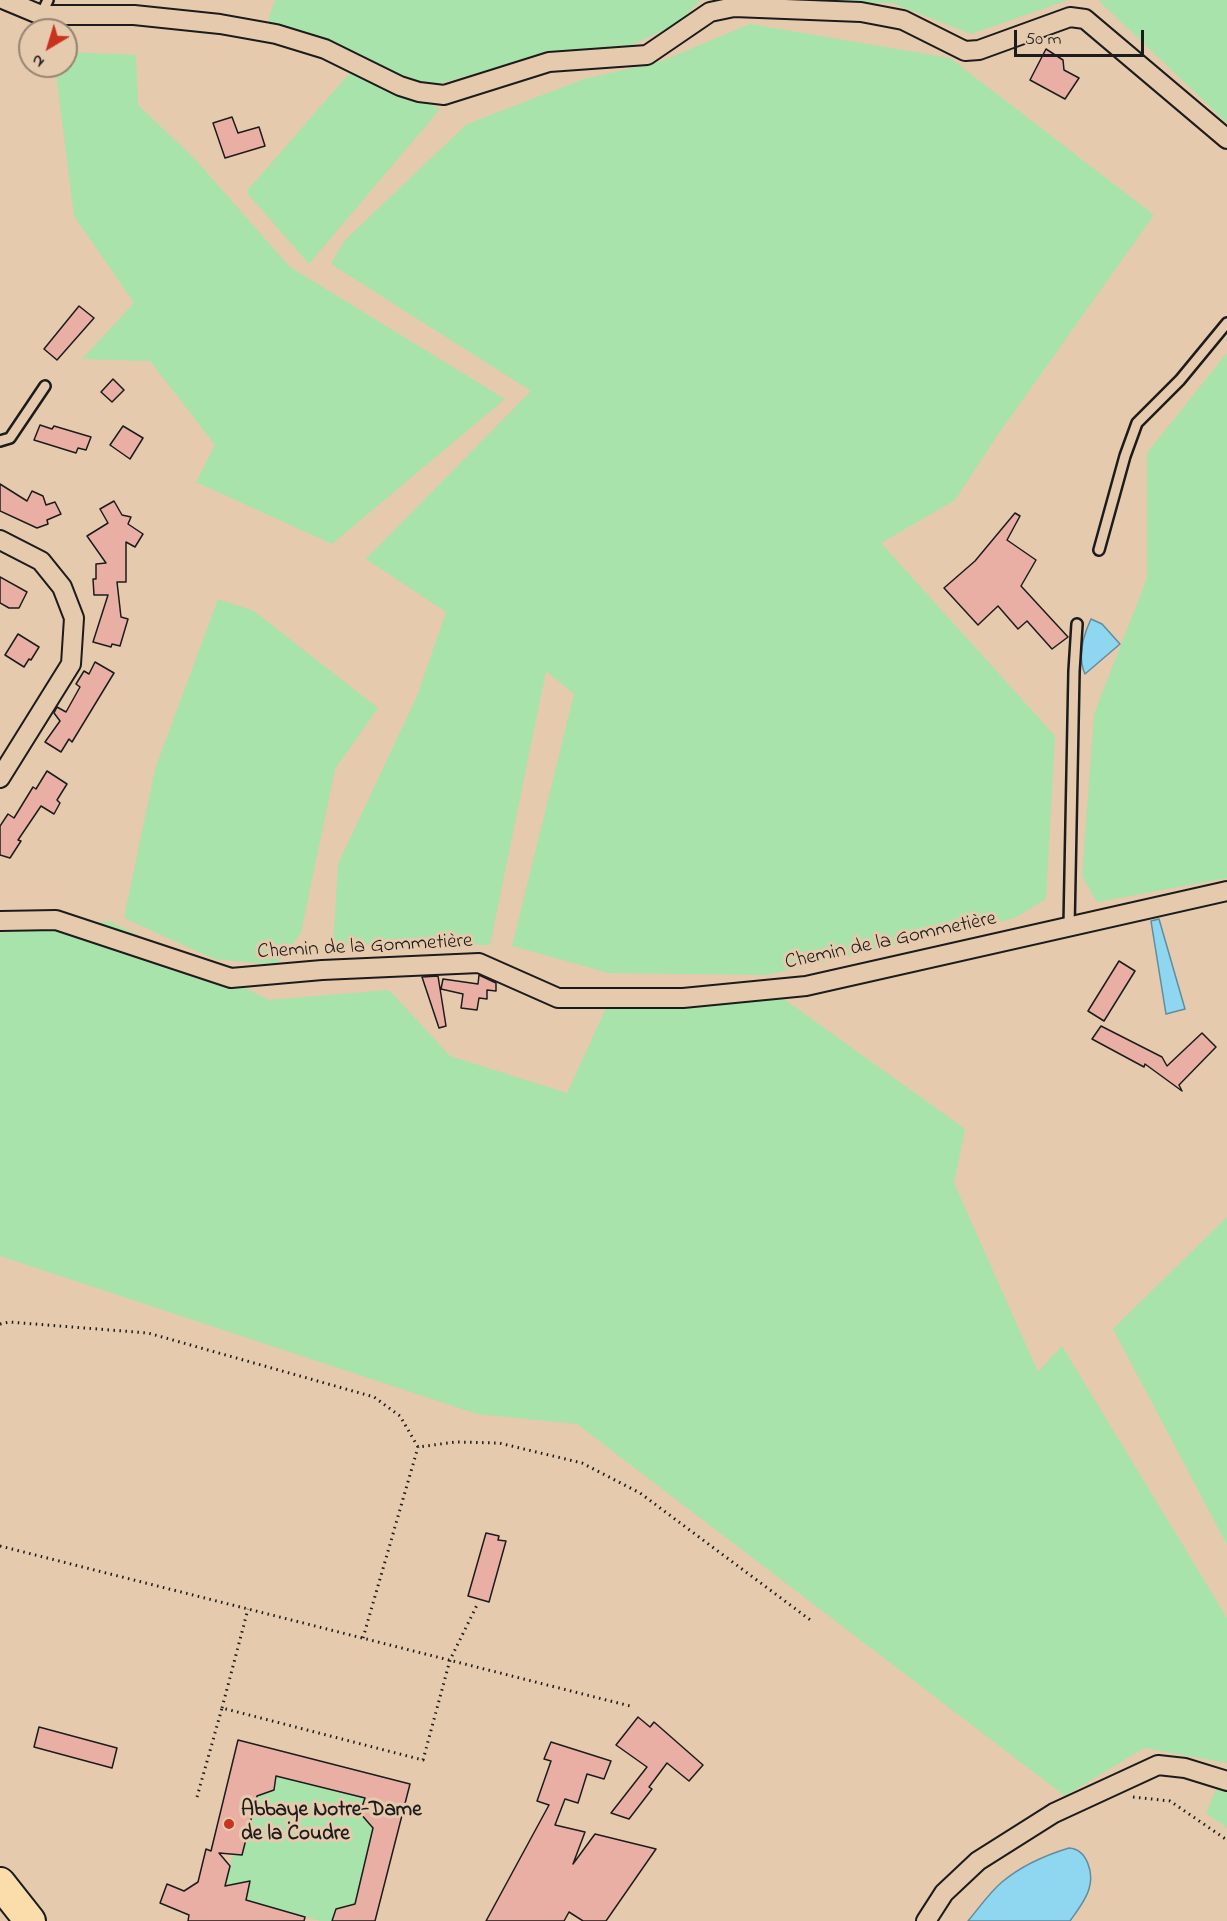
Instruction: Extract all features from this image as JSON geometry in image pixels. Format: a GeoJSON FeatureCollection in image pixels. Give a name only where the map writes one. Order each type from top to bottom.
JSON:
{"type":"FeatureCollection","features":[{"type":"Feature","properties":{"kind":"main road"},"geometry":{"type":"LineString","coordinates":[[0,1883],[30,1921]]}},
{"type":"Feature","properties":{"kind":"street"},"geometry":{"type":"LineString","coordinates":[[5,0],[44,8],[220,24],[276,34],[325,49],[400,86],[419,92],[444,94],[549,62],[647,56],[710,12],[734,7],[861,12],[903,20],[965,51],[979,50],[1070,17],[1085,19],[1227,139]]}},
{"type":"Feature","properties":{"kind":"street"},"geometry":{"type":"LineString","coordinates":[[0,540],[41,561],[62,587],[74,618],[71,664],[0,778]]}},
{"type":"Feature","properties":{"kind":"street","name":"Chemin de la Gommetière"},"geometry":{"type":"LineString","coordinates":[[0,921],[56,920],[231,978],[322,970],[479,963],[558,998],[683,998],[806,987],[1227,891]]}},
{"type":"Feature","properties":{"kind":"street"},"geometry":{"type":"LineString","coordinates":[[926,1921],[944,1893],[978,1861],[1054,1813],[1158,1765],[1185,1768],[1227,1781]]}},
{"type":"Feature","properties":{"kind":"lane"},"geometry":{"type":"LineString","coordinates":[[1099,550],[1125,456],[1137,423],[1180,380],[1227,323]]}},
{"type":"Feature","properties":{"kind":"lane"},"geometry":{"type":"LineString","coordinates":[[0,441],[10,438],[45,386]]}},
{"type":"Feature","properties":{"kind":"lane"},"geometry":{"type":"LineString","coordinates":[[1069,927],[1077,624]]}},
{"type":"Feature","properties":{"kind":"path"},"geometry":{"type":"LineString","coordinates":[[0,1324],[9,1322],[148,1333],[374,1397],[400,1416],[418,1447],[363,1638]]}},
{"type":"Feature","properties":{"kind":"path"},"geometry":{"type":"LineString","coordinates":[[418,1447],[456,1442],[499,1443],[582,1464],[640,1493],[813,1622]]}},
{"type":"Feature","properties":{"kind":"path"},"geometry":{"type":"LineString","coordinates":[[0,1546],[630,1706]]}},
{"type":"Feature","properties":{"kind":"path"},"geometry":{"type":"LineString","coordinates":[[222,1708],[423,1760],[450,1660],[477,1605]]}},
{"type":"Feature","properties":{"kind":"path"},"geometry":{"type":"LineString","coordinates":[[197,1797],[248,1609]]}},
{"type":"Feature","properties":{"kind":"path"},"geometry":{"type":"LineString","coordinates":[[1127,1796],[1170,1802],[1227,1840]]}},
{"type":"Feature","properties":{"kind":"green space"},"geometry":{"type":"Polygon","coordinates":[[[275,0],[701,0],[675,25],[619,51],[554,51],[428,87],[359,63],[267,24],[275,0]]]}},
{"type":"Feature","properties":{"kind":"green space"},"geometry":{"type":"Polygon","coordinates":[[[772,0],[1068,0],[971,34],[892,3],[772,0]]]}},
{"type":"Feature","properties":{"kind":"green space"},"geometry":{"type":"Polygon","coordinates":[[[1098,0],[1227,0],[1227,123],[1098,0]]]}},
{"type":"Feature","properties":{"kind":"green space"},"geometry":{"type":"Polygon","coordinates":[[[750,24],[950,58],[1154,215],[999,433],[955,500],[881,543],[1055,736],[1046,899],[1015,918],[766,975],[609,973],[512,946],[574,694],[546,671],[490,945],[333,945],[338,864],[417,696],[446,612],[366,559],[531,391],[331,264],[344,241],[467,124],[584,79],[662,61],[750,24]]]}},
{"type":"Feature","properties":{"kind":"green space"},"geometry":{"type":"Polygon","coordinates":[[[78,53],[136,55],[138,105],[193,157],[290,267],[505,399],[332,544],[196,482],[215,445],[150,361],[82,359],[134,303],[74,216],[57,78],[78,78],[78,53]]]}},
{"type":"Feature","properties":{"kind":"green space"},"geometry":{"type":"Polygon","coordinates":[[[354,68],[440,109],[309,264],[246,192],[354,68]]]}},
{"type":"Feature","properties":{"kind":"green space"},"geometry":{"type":"Polygon","coordinates":[[[1227,353],[1227,878],[1097,902],[1082,876],[1094,714],[1147,578],[1147,453],[1227,353]]]}},
{"type":"Feature","properties":{"kind":"green space"},"geometry":{"type":"Polygon","coordinates":[[[218,599],[254,611],[378,708],[335,769],[301,933],[276,965],[214,959],[124,918],[155,769],[218,599]]]}},
{"type":"Feature","properties":{"kind":"green space"},"geometry":{"type":"Polygon","coordinates":[[[109,921],[269,1000],[389,990],[450,1056],[567,1093],[606,1008],[781,997],[965,1129],[954,1183],[1038,1372],[1062,1346],[1227,1618],[1227,1763],[1144,1748],[1065,1796],[577,1424],[477,1414],[0,1256],[0,933],[109,921]]]}},
{"type":"Feature","properties":{"kind":"green space"},"geometry":{"type":"Polygon","coordinates":[[[1227,1217],[1227,1545],[1113,1329],[1227,1217]]]}},
{"type":"Feature","properties":{"kind":"green space"},"geometry":{"type":"Polygon","coordinates":[[[263,1772],[380,1802],[351,1921],[321,1921],[223,1894],[233,1854],[242,1855],[263,1772]]]}},
{"type":"Feature","properties":{"kind":"green space"},"geometry":{"type":"Polygon","coordinates":[[[1216,1789],[1227,1791],[1227,1828],[1206,1813],[1216,1789]]]}},
{"type":"Feature","properties":{"kind":"water"},"geometry":{"type":"Polygon","coordinates":[[[1091,619],[1102,624],[1120,644],[1085,674],[1081,660],[1082,646],[1091,619]]]}},
{"type":"Feature","properties":{"kind":"water"},"geometry":{"type":"Polygon","coordinates":[[[1159,919],[1185,1009],[1166,1014],[1151,921],[1159,919]]]}},
{"type":"Feature","properties":{"kind":"water"},"geometry":{"type":"Polygon","coordinates":[[[1069,1848],[1075,1849],[1085,1857],[1091,1876],[1086,1897],[1070,1921],[968,1921],[1009,1876],[1034,1862],[1069,1848]]]}},
{"type":"Feature","properties":{"kind":"building"},"geometry":{"type":"Polygon","coordinates":[[[1046,49],[1063,60],[1064,70],[1079,78],[1065,99],[1030,80],[1046,49]]]}},
{"type":"Feature","properties":{"kind":"building"},"geometry":{"type":"Polygon","coordinates":[[[232,117],[238,133],[259,127],[265,146],[225,158],[213,123],[232,117]]]}},
{"type":"Feature","properties":{"kind":"building"},"geometry":{"type":"Polygon","coordinates":[[[79,306],[94,318],[57,360],[44,349],[79,306]]]}},
{"type":"Feature","properties":{"kind":"building"},"geometry":{"type":"Polygon","coordinates":[[[113,379],[124,390],[112,402],[101,392],[113,379]]]}},
{"type":"Feature","properties":{"kind":"building"},"geometry":{"type":"Polygon","coordinates":[[[40,425],[52,429],[54,426],[91,437],[86,450],[78,448],[76,453],[34,440],[40,425]]]}},
{"type":"Feature","properties":{"kind":"building"},"geometry":{"type":"Polygon","coordinates":[[[123,426],[143,438],[130,459],[110,445],[123,426]]]}},
{"type":"Feature","properties":{"kind":"building"},"geometry":{"type":"Polygon","coordinates":[[[0,484],[27,501],[32,491],[43,496],[46,505],[55,502],[61,514],[47,520],[48,524],[37,528],[0,511],[0,484]]]}},
{"type":"Feature","properties":{"kind":"building"},"geometry":{"type":"Polygon","coordinates":[[[114,501],[122,515],[131,517],[128,524],[143,534],[135,547],[126,542],[126,582],[117,582],[121,617],[128,619],[120,646],[112,644],[111,647],[93,642],[108,595],[94,595],[93,579],[96,579],[96,564],[106,563],[87,536],[108,523],[100,509],[114,501]]]}},
{"type":"Feature","properties":{"kind":"building"},"geometry":{"type":"Polygon","coordinates":[[[1015,513],[1020,516],[1007,540],[1036,560],[1021,586],[1068,637],[1052,649],[1027,621],[1018,629],[998,606],[978,625],[944,588],[975,561],[1015,513]]]}},
{"type":"Feature","properties":{"kind":"building"},"geometry":{"type":"Polygon","coordinates":[[[0,577],[27,592],[19,608],[9,608],[0,603],[0,577]]]}},
{"type":"Feature","properties":{"kind":"building"},"geometry":{"type":"Polygon","coordinates":[[[18,634],[39,647],[24,667],[5,655],[18,634]]]}},
{"type":"Feature","properties":{"kind":"building"},"geometry":{"type":"Polygon","coordinates":[[[95,662],[114,673],[72,742],[69,739],[61,752],[45,742],[60,721],[54,713],[57,707],[66,712],[80,687],[76,684],[84,671],[89,674],[95,662]]]}},
{"type":"Feature","properties":{"kind":"building"},"geometry":{"type":"Polygon","coordinates":[[[47,771],[67,784],[57,800],[60,803],[54,814],[41,806],[18,840],[21,841],[10,858],[0,855],[0,826],[8,814],[14,818],[33,787],[36,789],[47,771]]]}},
{"type":"Feature","properties":{"kind":"building"},"geometry":{"type":"Polygon","coordinates":[[[1119,961],[1135,971],[1104,1021],[1088,1011],[1119,961]]]}},
{"type":"Feature","properties":{"kind":"building"},"geometry":{"type":"Polygon","coordinates":[[[479,975],[496,983],[496,991],[487,990],[487,999],[479,998],[477,1010],[461,1008],[463,994],[441,989],[443,979],[478,984],[479,975]]]}},
{"type":"Feature","properties":{"kind":"building"},"geometry":{"type":"Polygon","coordinates":[[[438,976],[446,1026],[439,1028],[422,977],[438,976]]]}},
{"type":"Feature","properties":{"kind":"building"},"geometry":{"type":"Polygon","coordinates":[[[1101,1026],[1162,1057],[1167,1066],[1202,1033],[1216,1047],[1179,1085],[1182,1091],[1145,1064],[1144,1067],[1092,1039],[1101,1026]]]}},
{"type":"Feature","properties":{"kind":"building"},"geometry":{"type":"Polygon","coordinates":[[[486,1533],[499,1536],[498,1540],[506,1541],[489,1602],[468,1596],[486,1533]]]}},
{"type":"Feature","properties":{"kind":"building"},"geometry":{"type":"Polygon","coordinates":[[[638,1717],[650,1727],[654,1722],[703,1765],[689,1781],[667,1763],[649,1787],[652,1789],[629,1819],[611,1813],[647,1767],[616,1745],[638,1717]]]}},
{"type":"Feature","properties":{"kind":"building"},"geometry":{"type":"Polygon","coordinates":[[[39,1727],[117,1748],[112,1768],[34,1747],[39,1727]]]}},
{"type":"Feature","properties":{"kind":"building"},"geometry":{"type":"Polygon","coordinates":[[[238,1740],[410,1784],[375,1921],[332,1921],[336,1909],[355,1904],[373,1828],[360,1813],[365,1798],[276,1776],[274,1790],[257,1796],[242,1855],[219,1853],[230,1866],[225,1886],[250,1881],[246,1900],[305,1917],[304,1921],[188,1921],[189,1915],[160,1903],[167,1884],[184,1891],[198,1882],[206,1849],[211,1851],[238,1740]]]}},
{"type":"Feature","properties":{"kind":"building"},"geometry":{"type":"Polygon","coordinates":[[[551,1742],[611,1761],[604,1779],[587,1774],[578,1803],[565,1799],[555,1825],[585,1832],[573,1864],[595,1834],[656,1849],[606,1921],[583,1921],[569,1912],[564,1921],[486,1921],[549,1805],[537,1801],[551,1761],[544,1759],[551,1742]]]}},
{"type":"Feature","properties":{"kind":"place","name":"Abbaye Notre-Dame de la Coudre"},"geometry":{"type":"Point","coordinates":[229,1824]}}]}
